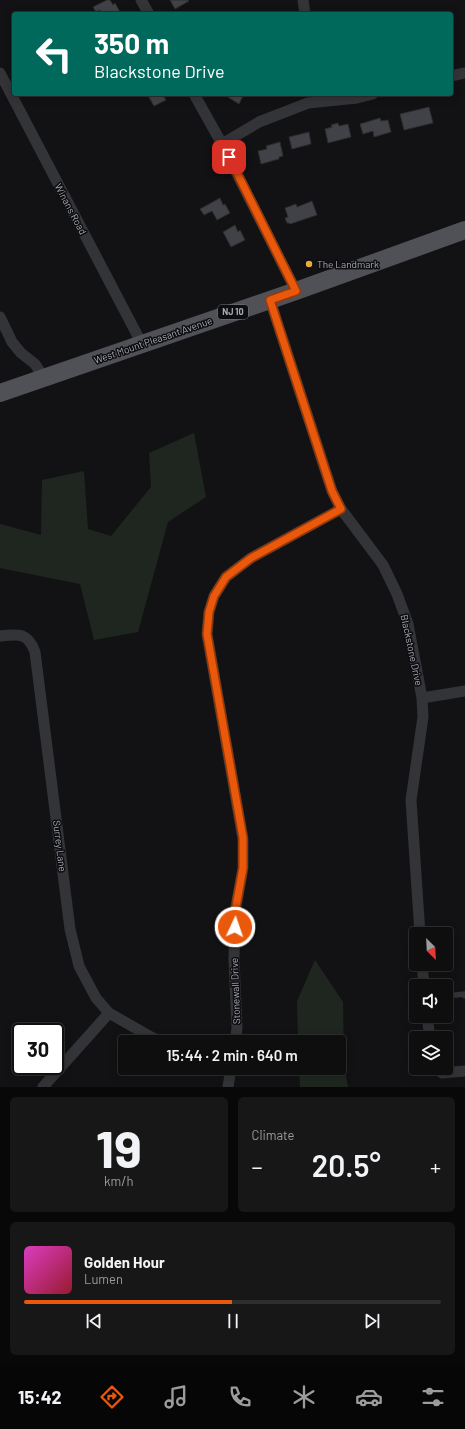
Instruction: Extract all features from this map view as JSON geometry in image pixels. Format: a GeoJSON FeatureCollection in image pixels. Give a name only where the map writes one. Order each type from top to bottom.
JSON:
{"type":"FeatureCollection","features":[{"type":"Feature","properties":{"kind":"main road","name":"West Mount Pleasant Avenue"},"geometry":{"type":"LineString","coordinates":[[0,393],[296,291],[465,230]]}},
{"type":"Feature","properties":{"kind":"street"},"geometry":{"type":"LineString","coordinates":[[141,0],[148,12]]}},
{"type":"Feature","properties":{"kind":"street","name":"Winans Road"},"geometry":{"type":"LineString","coordinates":[[0,73],[12,96]]}},
{"type":"Feature","properties":{"kind":"street"},"geometry":{"type":"LineString","coordinates":[[453,76],[465,73]]}},
{"type":"Feature","properties":{"kind":"street","name":"Winans Road"},"geometry":{"type":"LineString","coordinates":[[12,96],[142,344]]}},
{"type":"Feature","properties":{"kind":"street"},"geometry":{"type":"LineString","coordinates":[[195,96],[222,144],[296,291]]}},
{"type":"Feature","properties":{"kind":"street"},"geometry":{"type":"LineString","coordinates":[[222,144],[259,122],[322,97],[357,98],[365,96]]}},
{"type":"Feature","properties":{"kind":"street","name":"Blackstone Drive"},"geometry":{"type":"LineString","coordinates":[[270,300],[332,491],[341,509],[383,565],[397,594],[408,624],[422,698],[423,717],[411,800],[420,927]]}},
{"type":"Feature","properties":{"kind":"street"},"geometry":{"type":"LineString","coordinates":[[0,316],[12,342],[21,353],[35,364],[44,378]]}},
{"type":"Feature","properties":{"kind":"street","name":"Stonewall Drive"},"geometry":{"type":"LineString","coordinates":[[236,1035],[234,959],[235,912],[243,868],[243,838],[207,634],[209,612],[214,596],[226,577],[251,558],[341,509]]}},
{"type":"Feature","properties":{"kind":"street","name":"Surrey Lane"},"geometry":{"type":"LineString","coordinates":[[0,636],[18,634],[25,637],[32,643],[35,652],[70,929],[79,966],[96,998],[109,1013],[148,1035]]}},
{"type":"Feature","properties":{"kind":"street"},"geometry":{"type":"LineString","coordinates":[[422,698],[465,690]]}},
{"type":"Feature","properties":{"kind":"street"},"geometry":{"type":"LineString","coordinates":[[43,1087],[109,1013]]}},
{"type":"Feature","properties":{"kind":"street"},"geometry":{"type":"LineString","coordinates":[[453,1072],[465,1071]]}},
{"type":"Feature","properties":{"kind":"street"},"geometry":{"type":"LineString","coordinates":[[228,1087],[230,1075]]}},
{"type":"Feature","properties":{"kind":"lane"},"geometry":{"type":"LineString","coordinates":[[453,996],[465,995]]}},
{"type":"Feature","properties":{"kind":"shaded area"},"geometry":{"type":"Polygon","coordinates":[[[194,433],[206,497],[168,522],[138,632],[94,640],[80,584],[0,568],[0,524],[41,535],[42,480],[84,471],[88,529],[111,536],[151,487],[149,453],[194,433]]]}},
{"type":"Feature","properties":{"kind":"shaded area"},"geometry":{"type":"Polygon","coordinates":[[[315,960],[343,1002],[344,1035],[298,1035],[297,1001],[315,960]]]}},
{"type":"Feature","properties":{"kind":"shaded area"},"geometry":{"type":"Polygon","coordinates":[[[299,1075],[346,1075],[348,1087],[300,1087],[299,1075]]]}},
{"type":"Feature","properties":{"kind":"building"},"geometry":{"type":"Polygon","coordinates":[[[110,0],[113,5],[115,3],[120,12],[101,12],[100,10],[96,12],[93,7],[110,0]]]}},
{"type":"Feature","properties":{"kind":"building"},"geometry":{"type":"Polygon","coordinates":[[[170,0],[188,0],[189,1],[175,9],[170,0]]]}},
{"type":"Feature","properties":{"kind":"building"},"geometry":{"type":"Polygon","coordinates":[[[148,96],[163,96],[166,100],[154,106],[148,96]]]}},
{"type":"Feature","properties":{"kind":"building"},"geometry":{"type":"Polygon","coordinates":[[[226,96],[243,96],[239,104],[226,96]]]}},
{"type":"Feature","properties":{"kind":"building"},"geometry":{"type":"Polygon","coordinates":[[[429,107],[433,123],[404,130],[400,114],[429,107]]]}},
{"type":"Feature","properties":{"kind":"building"},"geometry":{"type":"Polygon","coordinates":[[[380,118],[381,121],[388,120],[391,132],[374,137],[373,131],[363,134],[360,124],[380,118]]]}},
{"type":"Feature","properties":{"kind":"building"},"geometry":{"type":"Polygon","coordinates":[[[338,123],[339,126],[348,124],[351,137],[328,143],[325,129],[338,123]]]}},
{"type":"Feature","properties":{"kind":"building"},"geometry":{"type":"Polygon","coordinates":[[[309,132],[311,144],[292,149],[289,137],[309,132]]]}},
{"type":"Feature","properties":{"kind":"building"},"geometry":{"type":"Polygon","coordinates":[[[280,142],[283,156],[279,157],[279,159],[261,164],[258,151],[267,149],[266,146],[280,142]]]}},
{"type":"Feature","properties":{"kind":"building"},"geometry":{"type":"Polygon","coordinates":[[[220,198],[223,205],[225,204],[230,213],[217,220],[212,211],[204,215],[200,209],[220,198]]]}},
{"type":"Feature","properties":{"kind":"building"},"geometry":{"type":"Polygon","coordinates":[[[312,201],[317,215],[290,224],[287,223],[285,218],[288,217],[285,208],[296,204],[297,207],[312,201]]]}},
{"type":"Feature","properties":{"kind":"building"},"geometry":{"type":"Polygon","coordinates":[[[235,225],[238,232],[240,230],[245,240],[231,247],[223,232],[235,225]]]}},
{"type":"Feature","properties":{"kind":"place","name":"The Landmark"},"geometry":{"type":"Point","coordinates":[309,264]}},
{"type":"Feature","properties":{"kind":"route"},"geometry":{"type":"LineString","coordinates":[[229,157],[296,291],[270,300],[332,491],[341,509],[251,558],[226,577],[214,596],[209,612],[207,634],[243,838],[243,868],[235,912],[235,927]]}}]}
